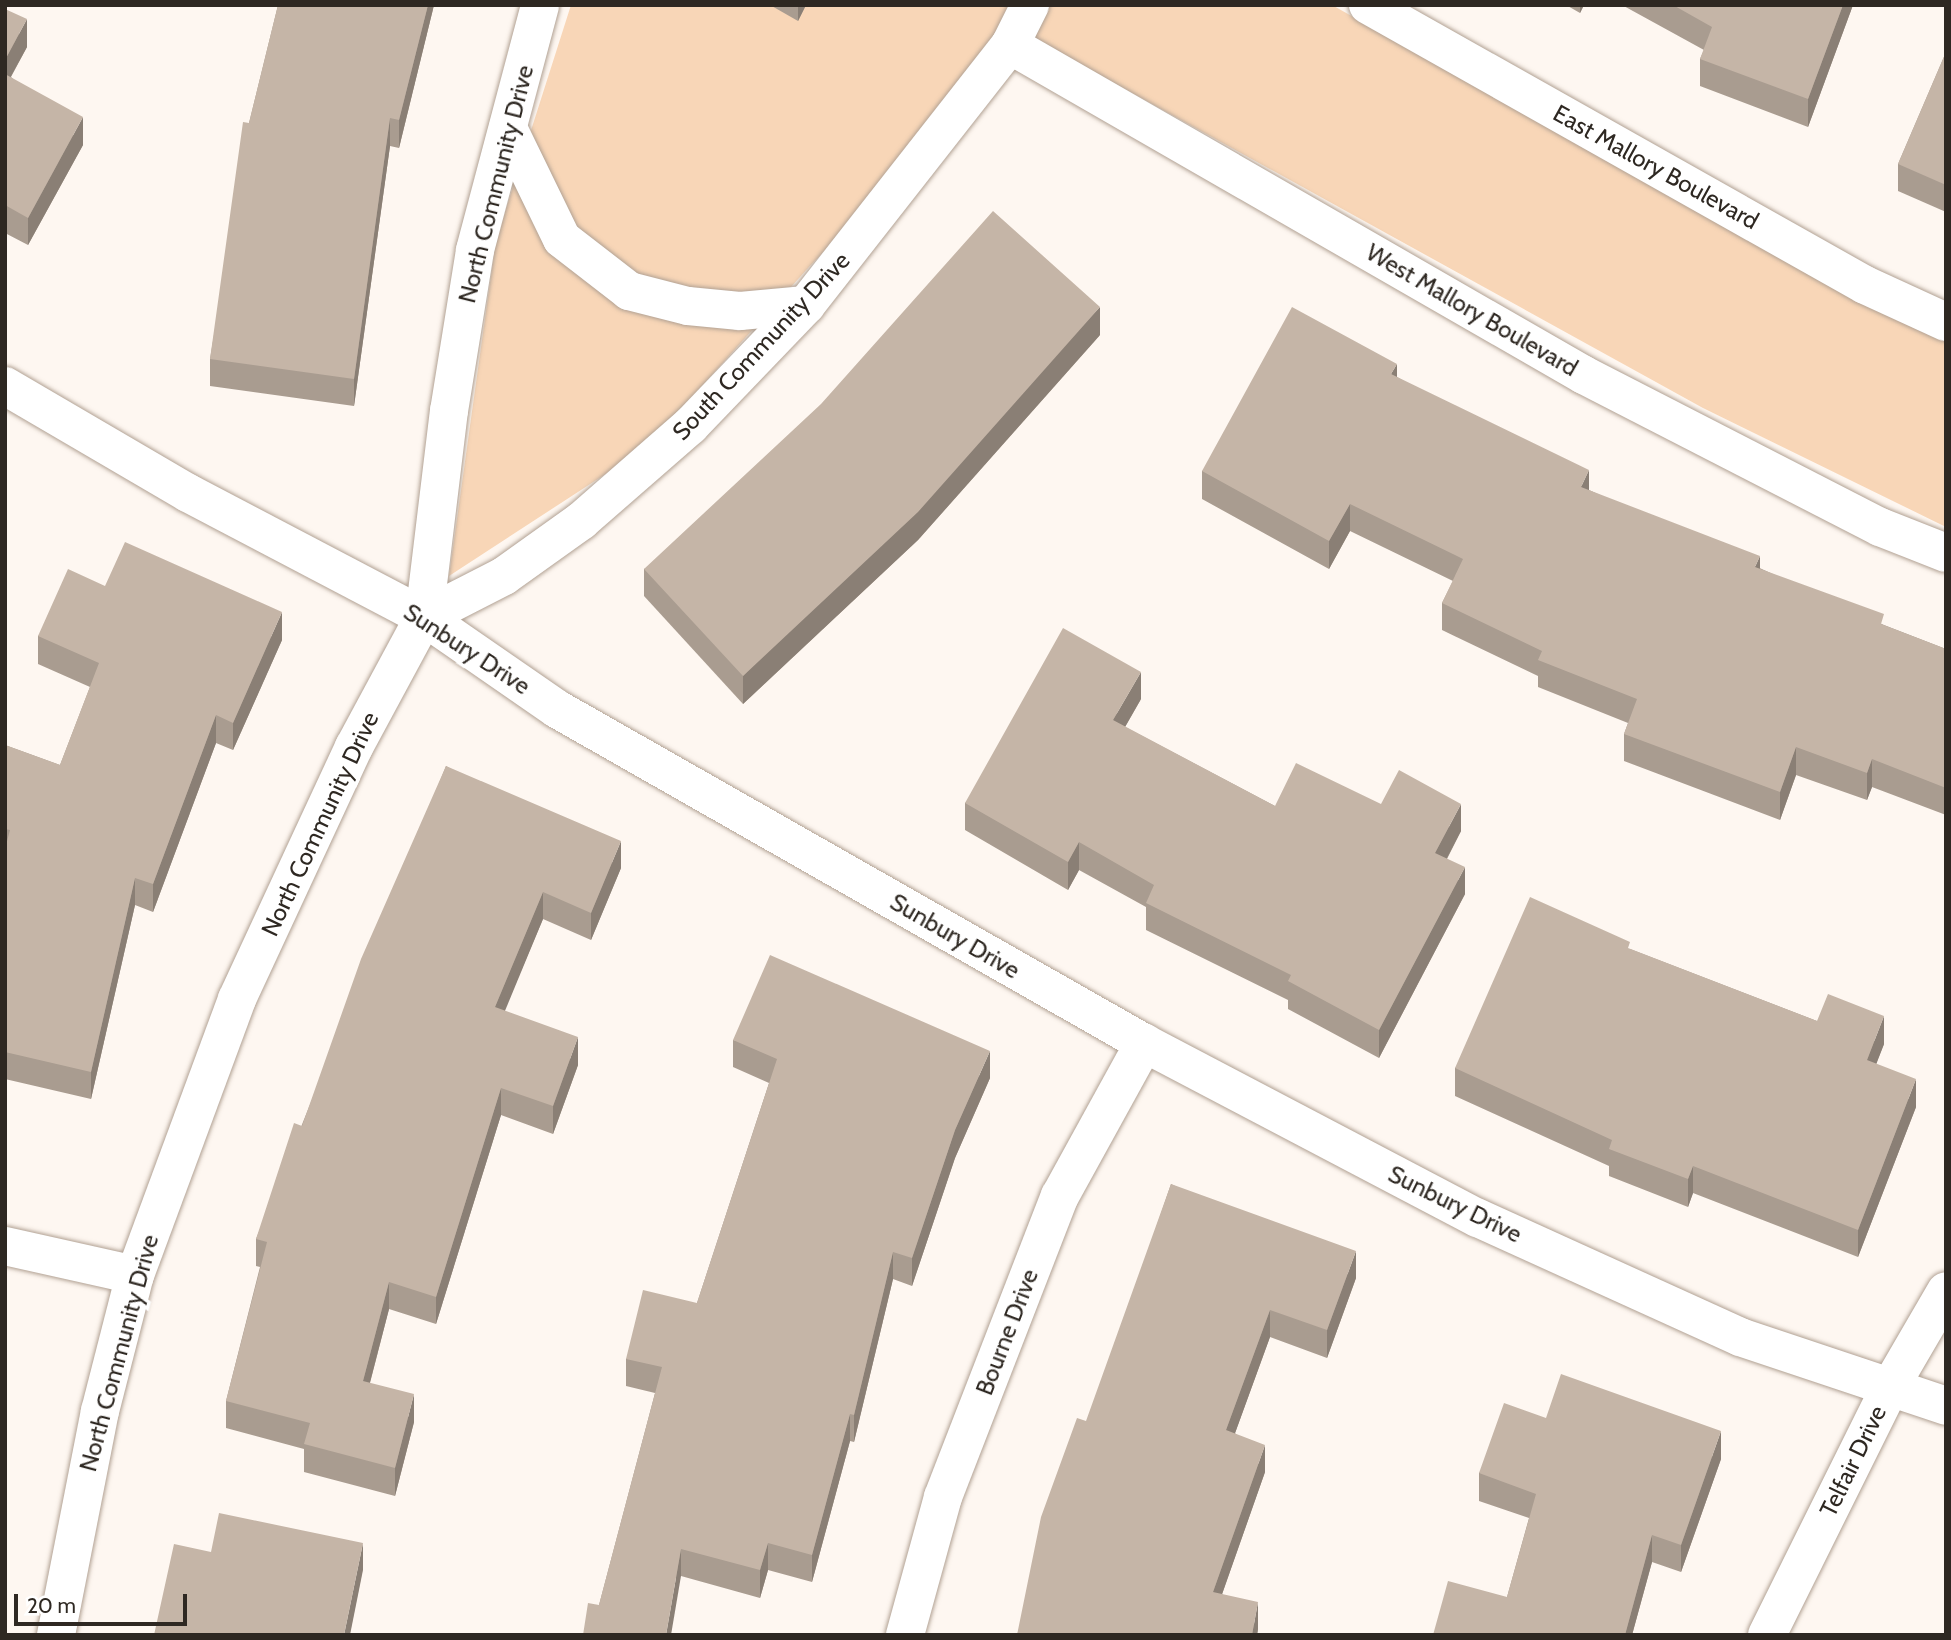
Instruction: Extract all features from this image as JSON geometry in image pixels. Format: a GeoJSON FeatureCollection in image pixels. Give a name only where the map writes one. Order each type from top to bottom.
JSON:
{"type":"FeatureCollection","features":[{"type":"Feature","properties":{"kind":"street","name":"North Community Drive"},"geometry":{"type":"LineString","coordinates":[[56,1635],[100,1411],[135,1275],[237,999],[354,747],[424,617],[449,411],[475,250],[540,5]]}},
{"type":"Feature","properties":{"kind":"street","name":"South Community Drive"},"geometry":{"type":"LineString","coordinates":[[424,617],[504,576],[581,521],[690,426],[806,305],[1010,45],[1030,5]]}},
{"type":"Feature","properties":{"kind":"street","name":"East Mallory Boulevard"},"geometry":{"type":"LineString","coordinates":[[1368,5],[1864,285],[1946,323]]}},
{"type":"Feature","properties":{"kind":"street","name":"West Mallory Boulevard"},"geometry":{"type":"LineString","coordinates":[[1010,45],[1584,374],[1880,527],[1946,553]]}},
{"type":"Feature","properties":{"kind":"street"},"geometry":{"type":"LineString","coordinates":[[508,128],[562,239],[628,291],[688,306],[740,311],[806,305]]}},
{"type":"Feature","properties":{"kind":"street","name":"Sunbury Drive"},"geometry":{"type":"LineString","coordinates":[[5,386],[188,492],[424,617],[557,709],[1144,1043],[1478,1218],[1740,1336],[1889,1389],[1946,1406]]}},
{"type":"Feature","properties":{"kind":"street","name":"Bourne Drive"},"geometry":{"type":"LineString","coordinates":[[905,1635],[943,1497],[1060,1196],[1144,1043]]}},
{"type":"Feature","properties":{"kind":"street"},"geometry":{"type":"LineString","coordinates":[[5,1246],[135,1275]]}},
{"type":"Feature","properties":{"kind":"street","name":"Telfair Drive"},"geometry":{"type":"LineString","coordinates":[[1767,1635],[1889,1389],[1946,1291]]}},
{"type":"Feature","properties":{"kind":"shaded area"},"geometry":{"type":"Polygon","coordinates":[[[571,5],[1332,5],[1792,264],[1946,342],[1946,527],[1703,408],[1076,62],[1026,42],[809,267],[647,447],[449,576],[496,240],[571,5]]]}},
{"type":"Feature","properties":{"kind":"building"},"geometry":{"type":"Polygon","coordinates":[[[278,5],[428,5],[399,120],[390,118],[354,379],[210,359],[243,122],[249,123],[278,5]]]}},
{"type":"Feature","properties":{"kind":"building"},"geometry":{"type":"Polygon","coordinates":[[[1673,5],[1843,5],[1808,99],[1700,59],[1712,27],[1673,5]]]}},
{"type":"Feature","properties":{"kind":"building"},"geometry":{"type":"Polygon","coordinates":[[[5,9],[27,19],[5,60],[5,9]]]}},
{"type":"Feature","properties":{"kind":"building"},"geometry":{"type":"Polygon","coordinates":[[[1946,52],[1946,185],[1898,164],[1946,52]]]}},
{"type":"Feature","properties":{"kind":"building"},"geometry":{"type":"Polygon","coordinates":[[[5,74],[83,117],[28,218],[5,205],[5,74]]]}},
{"type":"Feature","properties":{"kind":"building"},"geometry":{"type":"Polygon","coordinates":[[[993,211],[1100,307],[918,512],[743,676],[644,569],[821,404],[993,211]]]}},
{"type":"Feature","properties":{"kind":"building"},"geometry":{"type":"Polygon","coordinates":[[[1292,307],[1397,364],[1391,374],[1589,470],[1581,487],[1760,556],[1755,567],[1884,614],[1881,624],[1946,649],[1946,788],[1872,759],[1867,773],[1796,747],[1780,792],[1624,734],[1637,699],[1538,660],[1542,651],[1442,603],[1463,559],[1350,504],[1329,541],[1202,471],[1292,307]]]}},
{"type":"Feature","properties":{"kind":"building"},"geometry":{"type":"Polygon","coordinates":[[[125,542],[282,612],[233,723],[216,715],[153,884],[135,878],[91,1072],[5,1052],[5,849],[10,830],[5,829],[5,745],[60,765],[99,663],[38,636],[68,569],[105,586],[125,542]]]}},
{"type":"Feature","properties":{"kind":"building"},"geometry":{"type":"Polygon","coordinates":[[[1063,628],[1141,672],[1113,720],[1275,806],[1296,763],[1381,804],[1399,770],[1461,804],[1435,853],[1465,867],[1379,1030],[1288,981],[1291,975],[1146,903],[1154,885],[1079,842],[1068,862],[965,803],[1063,628]]]}},
{"type":"Feature","properties":{"kind":"building"},"geometry":{"type":"Polygon","coordinates":[[[446,766],[621,841],[591,913],[543,892],[495,1007],[578,1037],[553,1106],[501,1088],[436,1297],[389,1282],[363,1381],[414,1394],[395,1468],[304,1444],[310,1423],[226,1401],[267,1242],[256,1239],[294,1123],[302,1126],[361,959],[446,766]]]}},
{"type":"Feature","properties":{"kind":"building"},"geometry":{"type":"Polygon","coordinates":[[[1530,897],[1630,942],[1628,948],[1817,1021],[1828,994],[1884,1016],[1867,1060],[1916,1079],[1858,1230],[1693,1166],[1688,1179],[1609,1149],[1612,1140],[1455,1068],[1530,897]]]}},
{"type":"Feature","properties":{"kind":"building"},"geometry":{"type":"Polygon","coordinates":[[[770,955],[990,1051],[955,1130],[912,1258],[893,1252],[854,1415],[850,1414],[812,1555],[768,1543],[760,1570],[681,1549],[666,1635],[583,1635],[588,1603],[599,1605],[662,1367],[626,1359],[643,1290],[697,1303],[777,1059],[733,1040],[770,955]]]}},
{"type":"Feature","properties":{"kind":"building"},"geometry":{"type":"Polygon","coordinates":[[[1171,1184],[1356,1251],[1327,1330],[1270,1310],[1226,1430],[1265,1445],[1213,1592],[1258,1602],[1252,1635],[1017,1635],[1041,1517],[1077,1418],[1086,1421],[1171,1184]]]}},
{"type":"Feature","properties":{"kind":"building"},"geometry":{"type":"Polygon","coordinates":[[[1561,1374],[1721,1431],[1681,1545],[1652,1535],[1625,1635],[1433,1635],[1448,1581],[1507,1597],[1536,1494],[1479,1473],[1504,1403],[1546,1418],[1561,1374]]]}},
{"type":"Feature","properties":{"kind":"building"},"geometry":{"type":"Polygon","coordinates":[[[219,1513],[363,1543],[344,1635],[154,1635],[174,1544],[211,1552],[219,1513]]]}}]}
